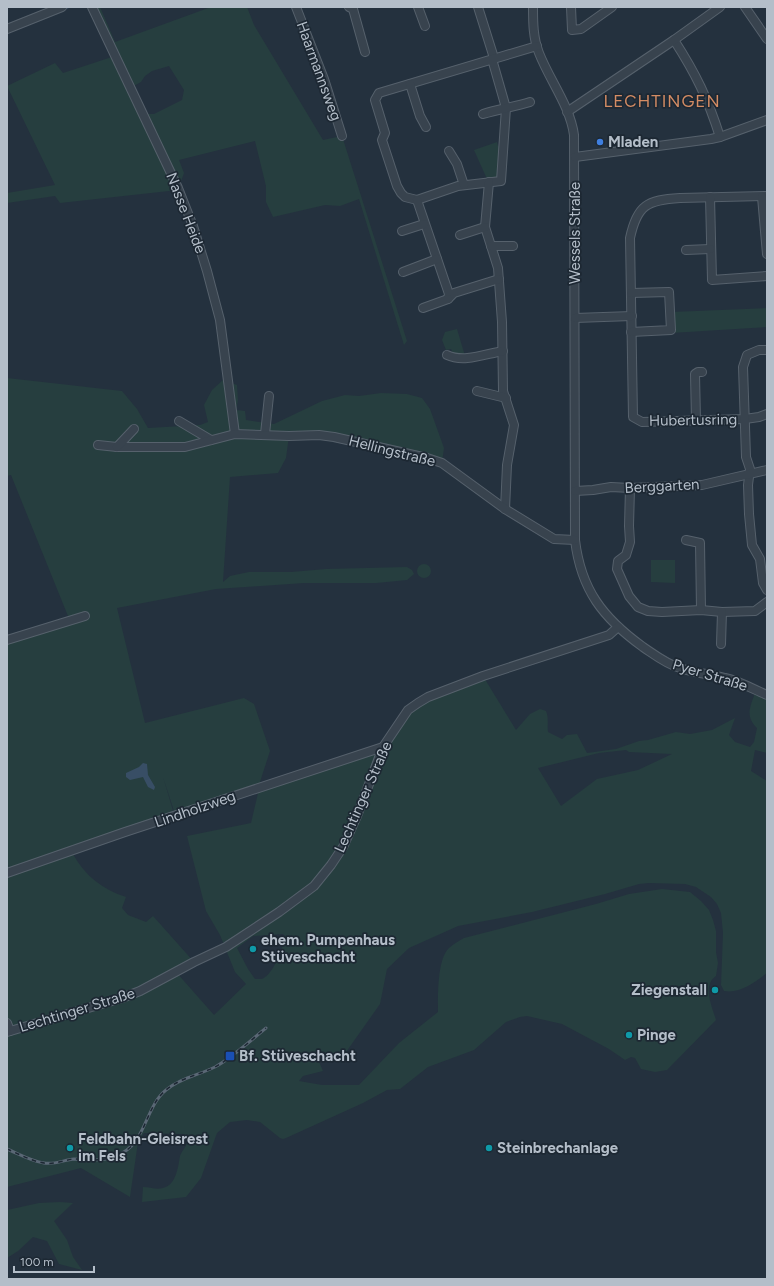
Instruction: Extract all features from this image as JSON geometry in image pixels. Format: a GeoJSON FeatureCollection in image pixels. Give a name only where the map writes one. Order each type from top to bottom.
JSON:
{"type":"FeatureCollection","features":[{"type":"Feature","properties":{"kind":"street"},"geometry":{"type":"LineString","coordinates":[[7,29],[62,7]]}},
{"type":"Feature","properties":{"kind":"street","name":"Nasse Heide"},"geometry":{"type":"LineString","coordinates":[[92,7],[178,188],[193,226],[220,320],[235,434]]}},
{"type":"Feature","properties":{"kind":"street","name":"Haarmannsweg"},"geometry":{"type":"LineString","coordinates":[[296,7],[335,102],[342,136]]}},
{"type":"Feature","properties":{"kind":"street"},"geometry":{"type":"LineString","coordinates":[[349,7],[353,9],[365,52]]}},
{"type":"Feature","properties":{"kind":"street"},"geometry":{"type":"LineString","coordinates":[[418,7],[425,26]]}},
{"type":"Feature","properties":{"kind":"street"},"geometry":{"type":"LineString","coordinates":[[478,7],[493,58],[506,108],[501,181],[464,185],[417,200],[405,198],[397,186],[382,140],[385,133],[375,100],[379,93],[493,58],[537,46]]}},
{"type":"Feature","properties":{"kind":"street","name":"Wessels Straße"},"geometry":{"type":"LineString","coordinates":[[533,7],[534,33],[539,53],[573,126],[575,157],[575,540]]}},
{"type":"Feature","properties":{"kind":"street"},"geometry":{"type":"LineString","coordinates":[[571,7],[572,30],[581,29],[612,7]]}},
{"type":"Feature","properties":{"kind":"street"},"geometry":{"type":"LineString","coordinates":[[745,7],[767,39]]}},
{"type":"Feature","properties":{"kind":"street"},"geometry":{"type":"LineString","coordinates":[[567,112],[582,104],[717,8]]}},
{"type":"Feature","properties":{"kind":"street"},"geometry":{"type":"LineString","coordinates":[[674,40],[703,89],[720,137]]}},
{"type":"Feature","properties":{"kind":"street"},"geometry":{"type":"LineString","coordinates":[[410,84],[420,116],[426,127]]}},
{"type":"Feature","properties":{"kind":"street"},"geometry":{"type":"LineString","coordinates":[[483,114],[506,108],[512,108],[530,102]]}},
{"type":"Feature","properties":{"kind":"street"},"geometry":{"type":"LineString","coordinates":[[575,157],[720,137],[767,120]]}},
{"type":"Feature","properties":{"kind":"street"},"geometry":{"type":"LineString","coordinates":[[449,151],[457,164],[464,185]]}},
{"type":"Feature","properties":{"kind":"street"},"geometry":{"type":"LineString","coordinates":[[490,182],[485,228],[498,268],[503,351],[503,390],[514,426],[507,465],[505,509]]}},
{"type":"Feature","properties":{"kind":"street"},"geometry":{"type":"LineString","coordinates":[[765,196],[767,254]]}},
{"type":"Feature","properties":{"kind":"street","name":"Hubertusring"},"geometry":{"type":"LineString","coordinates":[[765,196],[666,199],[651,202],[644,207],[635,219],[630,238],[633,417],[642,422],[745,419],[767,414]]}},
{"type":"Feature","properties":{"kind":"street"},"geometry":{"type":"LineString","coordinates":[[710,197],[710,249],[712,280],[767,276]]}},
{"type":"Feature","properties":{"kind":"street"},"geometry":{"type":"LineString","coordinates":[[417,200],[449,294],[448,299]]}},
{"type":"Feature","properties":{"kind":"street"},"geometry":{"type":"LineString","coordinates":[[402,231],[424,224]]}},
{"type":"Feature","properties":{"kind":"street"},"geometry":{"type":"LineString","coordinates":[[460,235],[485,228]]}},
{"type":"Feature","properties":{"kind":"street"},"geometry":{"type":"LineString","coordinates":[[491,246],[513,246]]}},
{"type":"Feature","properties":{"kind":"street"},"geometry":{"type":"LineString","coordinates":[[686,250],[710,249]]}},
{"type":"Feature","properties":{"kind":"street"},"geometry":{"type":"LineString","coordinates":[[403,272],[437,259]]}},
{"type":"Feature","properties":{"kind":"street"},"geometry":{"type":"LineString","coordinates":[[423,308],[448,299],[454,293],[499,279]]}},
{"type":"Feature","properties":{"kind":"street"},"geometry":{"type":"LineString","coordinates":[[631,293],[669,292],[671,330],[632,332]]}},
{"type":"Feature","properties":{"kind":"street"},"geometry":{"type":"LineString","coordinates":[[575,318],[632,316]]}},
{"type":"Feature","properties":{"kind":"street"},"geometry":{"type":"LineString","coordinates":[[767,350],[759,350],[747,355],[743,367],[746,457],[750,469],[749,514],[752,545],[760,559],[763,583],[767,590]]}},
{"type":"Feature","properties":{"kind":"street"},"geometry":{"type":"LineString","coordinates":[[447,355],[454,358],[466,358],[503,351]]}},
{"type":"Feature","properties":{"kind":"street"},"geometry":{"type":"LineString","coordinates":[[696,420],[695,374],[702,372]]}},
{"type":"Feature","properties":{"kind":"street"},"geometry":{"type":"LineString","coordinates":[[477,390],[506,398]]}},
{"type":"Feature","properties":{"kind":"street"},"geometry":{"type":"LineString","coordinates":[[265,434],[269,396]]}},
{"type":"Feature","properties":{"kind":"street"},"geometry":{"type":"LineString","coordinates":[[179,421],[210,440]]}},
{"type":"Feature","properties":{"kind":"street"},"geometry":{"type":"LineString","coordinates":[[117,447],[134,429]]}},
{"type":"Feature","properties":{"kind":"street","name":"Hellingstraße"},"geometry":{"type":"LineString","coordinates":[[98,444],[117,447],[185,447],[235,434],[289,436],[319,435],[334,437],[427,458],[442,463],[505,509],[554,539],[575,540]]}},
{"type":"Feature","properties":{"kind":"street","name":"Berggarten"},"geometry":{"type":"LineString","coordinates":[[575,491],[611,487],[630,488],[702,485],[767,470]]}},
{"type":"Feature","properties":{"kind":"street"},"geometry":{"type":"LineString","coordinates":[[630,488],[630,542],[626,555],[618,561],[617,569],[629,596],[638,606],[648,611],[662,612],[701,610],[722,612],[755,611],[767,602]]}},
{"type":"Feature","properties":{"kind":"street","name":"Pyer Straße"},"geometry":{"type":"LineString","coordinates":[[575,540],[581,571],[592,596],[618,628],[668,663],[687,670],[732,680],[767,695]]}},
{"type":"Feature","properties":{"kind":"street"},"geometry":{"type":"LineString","coordinates":[[686,540],[700,543],[701,610]]}},
{"type":"Feature","properties":{"kind":"street"},"geometry":{"type":"LineString","coordinates":[[721,644],[722,612]]}},
{"type":"Feature","properties":{"kind":"street"},"geometry":{"type":"LineString","coordinates":[[7,640],[85,616]]}},
{"type":"Feature","properties":{"kind":"street","name":"Lechtinger Straße"},"geometry":{"type":"LineString","coordinates":[[8,1032],[122,998],[140,991],[194,962],[226,947],[279,912],[314,886],[343,847],[355,821],[384,747],[408,710],[418,702],[428,697],[483,676],[603,637],[618,628]]}},
{"type":"Feature","properties":{"kind":"street","name":"Lindholzweg"},"geometry":{"type":"LineString","coordinates":[[7,873],[239,794],[384,747]]}},
{"type":"Feature","properties":{"kind":"street"},"geometry":{"type":"LineString","coordinates":[[7,1023],[8,1032]]}},
{"type":"Feature","properties":{"kind":"green space"},"geometry":{"type":"Polygon","coordinates":[[[92,7],[100,7],[115,42],[211,7],[247,7],[254,25],[323,140],[342,136],[407,341],[404,345],[359,199],[340,206],[325,205],[273,217],[266,202],[266,186],[255,141],[179,160],[184,173],[178,190],[60,203],[55,196],[7,203],[7,193],[55,185],[7,86],[55,63],[63,73],[115,56],[92,7]],[[169,66],[152,71],[145,76],[141,82],[130,88],[143,114],[154,114],[182,100],[184,90],[169,66]]]}},
{"type":"Feature","properties":{"kind":"green space"},"geometry":{"type":"Polygon","coordinates":[[[497,142],[498,146],[500,147],[499,172],[496,178],[487,179],[474,150],[497,142]]]}},
{"type":"Feature","properties":{"kind":"green space"},"geometry":{"type":"Polygon","coordinates":[[[767,308],[767,327],[671,333],[671,312],[767,308]]]}},
{"type":"Feature","properties":{"kind":"green space"},"geometry":{"type":"Polygon","coordinates":[[[457,329],[465,356],[454,356],[451,349],[446,350],[442,340],[445,332],[457,329]]]}},
{"type":"Feature","properties":{"kind":"green space"},"geometry":{"type":"Polygon","coordinates":[[[7,378],[122,391],[137,409],[148,428],[200,425],[208,422],[204,405],[212,390],[223,380],[237,385],[238,400],[236,410],[245,411],[246,420],[274,424],[322,401],[345,395],[359,396],[381,393],[407,394],[422,398],[430,409],[444,448],[442,463],[334,437],[289,436],[286,458],[278,473],[230,477],[223,582],[230,576],[249,572],[291,572],[326,569],[407,567],[412,570],[414,574],[407,580],[376,583],[304,583],[216,589],[117,608],[145,723],[244,698],[254,704],[270,751],[259,785],[175,814],[163,777],[174,814],[7,870],[7,866],[10,865],[7,865],[7,640],[70,621],[11,475],[7,476],[7,378]]]}},
{"type":"Feature","properties":{"kind":"green space"},"geometry":{"type":"Polygon","coordinates":[[[651,560],[675,560],[675,583],[651,582],[651,560]]]}},
{"type":"Feature","properties":{"kind":"green space"},"geometry":{"type":"Polygon","coordinates":[[[421,564],[427,564],[431,568],[431,574],[427,578],[421,578],[417,574],[417,568],[421,564]]]}},
{"type":"Feature","properties":{"kind":"green space"},"geometry":{"type":"Polygon","coordinates":[[[483,676],[516,730],[530,714],[540,709],[546,711],[548,719],[548,732],[562,739],[567,735],[577,734],[587,753],[616,749],[639,741],[676,732],[690,734],[712,730],[735,718],[729,735],[735,742],[750,747],[754,742],[757,728],[751,719],[750,714],[752,701],[756,690],[767,695],[767,753],[755,750],[751,771],[767,781],[767,973],[741,989],[736,991],[724,991],[721,985],[723,933],[721,913],[717,904],[711,897],[696,887],[685,884],[639,884],[532,912],[458,926],[409,948],[387,969],[380,1004],[344,1055],[324,1057],[319,1050],[317,1057],[323,1071],[303,1076],[299,1081],[322,1085],[359,1085],[399,1043],[438,1012],[439,978],[442,961],[449,948],[464,938],[629,894],[662,889],[690,892],[709,910],[716,931],[716,952],[718,963],[716,976],[710,985],[709,996],[716,1020],[667,1070],[655,1072],[641,1069],[635,1058],[631,1057],[625,1060],[609,1049],[562,1024],[527,1016],[520,1017],[506,1022],[474,1050],[428,1067],[400,1089],[387,1090],[363,1103],[286,1138],[280,1138],[260,1122],[247,1120],[230,1122],[217,1133],[201,1178],[186,1197],[142,1202],[143,1187],[161,1189],[174,1180],[180,1156],[188,1139],[184,1134],[144,1133],[138,1142],[130,1197],[81,1168],[7,1187],[7,876],[73,854],[77,862],[95,881],[102,886],[126,897],[122,908],[128,915],[146,922],[153,916],[194,962],[176,972],[214,1015],[246,984],[235,972],[220,935],[206,911],[187,836],[251,823],[259,789],[383,747],[408,710],[483,676]],[[626,750],[599,753],[538,768],[561,806],[597,779],[638,770],[672,754],[629,752],[626,750]],[[283,934],[253,936],[237,948],[255,979],[262,979],[274,966],[284,941],[285,936],[283,934]]]}},
{"type":"Feature","properties":{"kind":"green space"},"geometry":{"type":"Polygon","coordinates":[[[39,1203],[73,1203],[54,1221],[67,1240],[73,1257],[82,1270],[59,1264],[47,1241],[33,1237],[18,1251],[7,1258],[7,1210],[39,1203]]]}},
{"type":"Feature","properties":{"kind":"water"},"geometry":{"type":"Polygon","coordinates":[[[143,763],[147,764],[148,775],[155,787],[154,790],[148,787],[143,777],[130,780],[126,777],[126,773],[139,767],[143,763]]]}},
{"type":"Feature","properties":{"kind":"waterway"},"geometry":{"type":"LineString","coordinates":[[65,9],[69,7]]}},
{"type":"Feature","properties":{"kind":"railway"},"geometry":{"type":"LineString","coordinates":[[7,1149],[34,1161],[48,1163],[74,1159],[104,1159],[121,1154],[135,1142],[156,1101],[166,1090],[177,1082],[209,1070],[222,1063],[266,1028]]}},
{"type":"Feature","properties":{"kind":"place","name":"Mladen"},"geometry":{"type":"Point","coordinates":[600,142]}},
{"type":"Feature","properties":{"kind":"place","name":"ehem. Pumpenhaus Stüveschacht"},"geometry":{"type":"Point","coordinates":[253,949]}},
{"type":"Feature","properties":{"kind":"place","name":"Ziegenstall"},"geometry":{"type":"Point","coordinates":[715,990]}},
{"type":"Feature","properties":{"kind":"place","name":"Pinge"},"geometry":{"type":"Point","coordinates":[629,1035]}},
{"type":"Feature","properties":{"kind":"place","name":"Bf. Stüveschacht"},"geometry":{"type":"Point","coordinates":[230,1056]}},
{"type":"Feature","properties":{"kind":"place","name":"Feldbahn-Gleisrest im Fels"},"geometry":{"type":"Point","coordinates":[70,1148]}},
{"type":"Feature","properties":{"kind":"place","name":"Steinbrechanlage"},"geometry":{"type":"Point","coordinates":[489,1148]}},
{"type":"Feature","properties":{"kind":"district","name":"LECHTINGEN"},"geometry":{"type":"Point","coordinates":[662,101]}}]}
